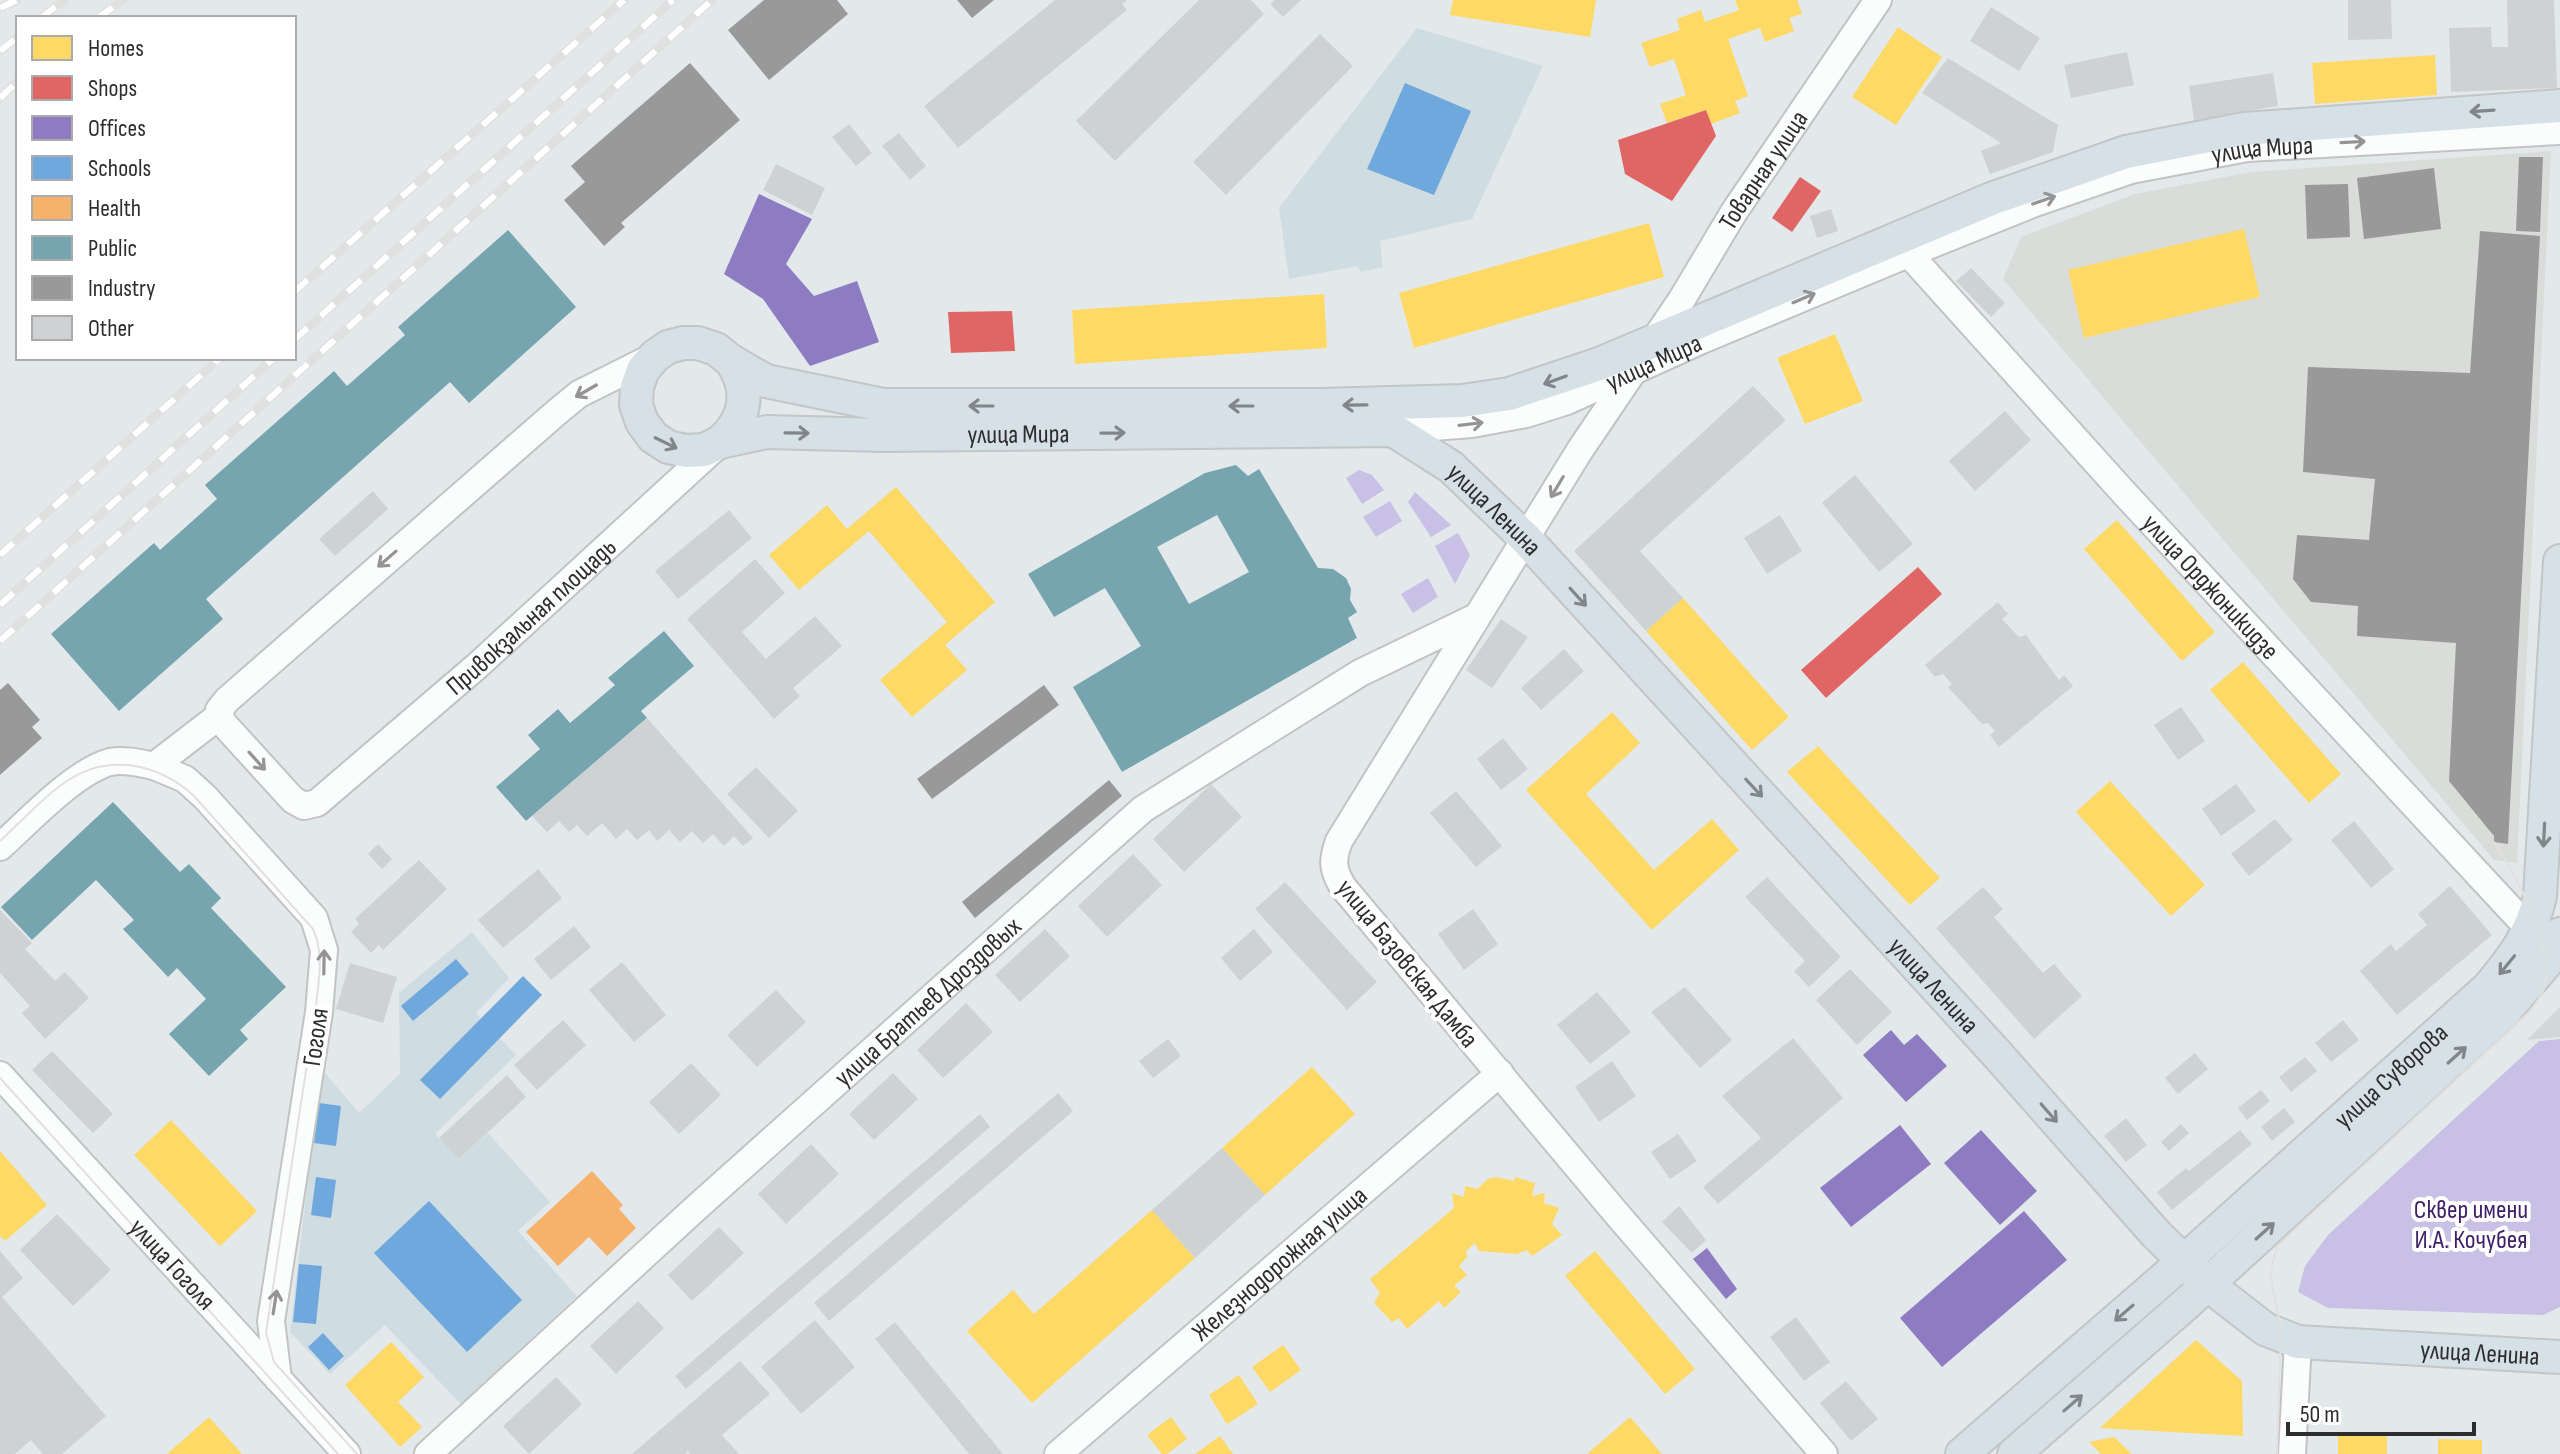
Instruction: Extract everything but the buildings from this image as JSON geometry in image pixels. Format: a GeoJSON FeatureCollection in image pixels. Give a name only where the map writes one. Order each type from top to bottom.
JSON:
{"type":"FeatureCollection","features":[{"type":"Feature","properties":{"kind":"main road","name":"улица Мира"},"geometry":{"type":"LineString","coordinates":[[731,361],[766,381],[883,405],[1377,404],[1462,401],[1509,394],[1584,369],[1902,246],[1991,199],[2141,149],[2244,129],[2560,106]]}},
{"type":"Feature","properties":{"kind":"main road"},"geometry":{"type":"LineString","coordinates":[[698,343],[716,349],[731,361],[740,374],[745,404],[732,432],[704,450],[686,451],[668,447],[653,437],[642,422],[636,405],[637,387],[643,370],[655,356],[668,347],[698,343]]}},
{"type":"Feature","properties":{"kind":"main road","name":"улица Мира"},"geometry":{"type":"LineString","coordinates":[[720,442],[767,432],[899,435],[1393,430]]}},
{"type":"Feature","properties":{"kind":"main road","name":"улица Ленина"},"geometry":{"type":"LineString","coordinates":[[1393,430],[1451,467],[1526,539],[2183,1262],[2207,1284],[2265,1329],[2298,1342],[2560,1357]]}},
{"type":"Feature","properties":{"kind":"main road","name":"улица Суворова"},"geometry":{"type":"LineString","coordinates":[[2014,1454],[2207,1284],[2504,1012],[2546,963],[2540,896],[2560,561]]}},
{"type":"Feature","properties":{"kind":"main road","name":"улица Суворова"},"geometry":{"type":"LineString","coordinates":[[1962,1454],[2183,1262],[2488,988],[2515,955],[2545,932]]}},
{"type":"Feature","properties":{"kind":"street","name":"Товарная улица"},"geometry":{"type":"LineString","coordinates":[[1653,341],[1734,212],[1878,0]]}},
{"type":"Feature","properties":{"kind":"street","name":"улица Мира"},"geometry":{"type":"LineString","coordinates":[[1393,430],[1472,424],[1526,414],[1567,401],[1902,246],[2131,170],[2247,148],[2560,131]]}},
{"type":"Feature","properties":{"kind":"street","name":"улица Орджоникидзе"},"geometry":{"type":"LineString","coordinates":[[1902,246],[2136,506],[2545,932]]}},
{"type":"Feature","properties":{"kind":"street","name":"улица Базовская Дамба"},"geometry":{"type":"LineString","coordinates":[[1653,341],[1476,617],[1339,841],[1333,870],[1343,887],[1616,1213],[1824,1454]]}},
{"type":"Feature","properties":{"kind":"street"},"geometry":{"type":"LineString","coordinates":[[0,847],[69,784],[108,763],[118,761],[154,766],[219,716],[221,705],[557,412],[579,394],[655,356]]}},
{"type":"Feature","properties":{"kind":"street","name":"Привокзальная площадь"},"geometry":{"type":"LineString","coordinates":[[219,716],[293,800],[304,806],[317,803],[477,666],[720,442]]}},
{"type":"Feature","properties":{"kind":"street","name":"улица Братьев Дроздовых"},"geometry":{"type":"LineString","coordinates":[[428,1454],[697,1207],[1143,809],[1360,673],[1476,617]]}},
{"type":"Feature","properties":{"kind":"street","name":"Гоголя"},"geometry":{"type":"LineString","coordinates":[[154,766],[176,773],[205,797],[314,918],[324,950],[319,1012],[271,1321],[278,1379]]}},
{"type":"Feature","properties":{"kind":"street","name":"Железнодорожная улица"},"geometry":{"type":"LineString","coordinates":[[1074,1449],[1500,1073]]}},
{"type":"Feature","properties":{"kind":"street","name":"улица Гоголя"},"geometry":{"type":"LineString","coordinates":[[0,1075],[347,1454]]}},
{"type":"Feature","properties":{"kind":"street"},"geometry":{"type":"LineString","coordinates":[[2292,1454],[2298,1342]]}},
{"type":"Feature","properties":{"kind":"shaded area"},"geometry":{"type":"Polygon","coordinates":[[[1417,28],[1543,66],[1472,219],[1380,241],[1383,267],[1361,272],[1358,266],[1289,279],[1279,208],[1417,28]]]}},
{"type":"Feature","properties":{"kind":"shaded area"},"geometry":{"type":"Polygon","coordinates":[[[2551,151],[2517,863],[2494,860],[2003,279],[2021,237],[2135,194],[2252,172],[2551,151]]]}},
{"type":"Feature","properties":{"kind":"shaded area"},"geometry":{"type":"Polygon","coordinates":[[[472,932],[509,978],[476,1013],[516,1055],[435,1134],[459,1159],[488,1133],[550,1202],[518,1231],[577,1296],[461,1404],[385,1325],[330,1374],[290,1332],[321,1068],[359,1113],[400,1074],[399,993],[472,932]]]}},
{"type":"Feature","properties":{"kind":"shaded area"},"geometry":{"type":"Polygon","coordinates":[[[2560,1007],[2560,1037],[2527,1040],[2560,1007]]]}},
{"type":"Feature","properties":{"kind":"green space"},"geometry":{"type":"Polygon","coordinates":[[[1359,470],[1372,475],[1384,490],[1362,504],[1346,478],[1359,470]]]}},
{"type":"Feature","properties":{"kind":"green space"},"geometry":{"type":"Polygon","coordinates":[[[1415,492],[1451,525],[1431,537],[1408,502],[1415,492]]]}},
{"type":"Feature","properties":{"kind":"green space"},"geometry":{"type":"Polygon","coordinates":[[[1390,501],[1402,521],[1376,537],[1363,517],[1390,501]]]}},
{"type":"Feature","properties":{"kind":"green space"},"geometry":{"type":"Polygon","coordinates":[[[1458,533],[1470,555],[1455,584],[1435,546],[1458,533]]]}},
{"type":"Feature","properties":{"kind":"green space"},"geometry":{"type":"Polygon","coordinates":[[[1428,578],[1438,597],[1413,613],[1401,594],[1428,578]]]}},
{"type":"Feature","properties":{"kind":"green space","name":"Сквер имени И.А. Кочубея"},"geometry":{"type":"Polygon","coordinates":[[[2560,1039],[2560,1307],[2543,1315],[2328,1308],[2298,1292],[2305,1266],[2328,1235],[2539,1041],[2560,1039]]]}},
{"type":"Feature","properties":{"kind":"tram line"},"geometry":{"type":"LineString","coordinates":[[0,841],[47,796],[80,773],[115,765],[148,769],[165,776],[194,796],[313,929],[320,957],[318,986],[266,1333],[274,1362],[357,1454]]}},
{"type":"Feature","properties":{"kind":"tram line"},"geometry":{"type":"LineString","coordinates":[[2277,1454],[2281,1328],[2270,1274],[2277,1246],[2529,1012],[2543,991],[2546,975],[2539,935],[2523,893],[2494,842]]}},
{"type":"Feature","properties":{"kind":"tram line"},"geometry":{"type":"LineString","coordinates":[[0,1078],[338,1454]]}},
{"type":"Feature","properties":{"kind":"railway"},"geometry":{"type":"LineString","coordinates":[[0,8],[17,0]]}},
{"type":"Feature","properties":{"kind":"railway"},"geometry":{"type":"LineString","coordinates":[[44,16],[64,0]]}},
{"type":"Feature","properties":{"kind":"railway"},"geometry":{"type":"LineString","coordinates":[[101,16],[123,0]]}},
{"type":"Feature","properties":{"kind":"railway"},"geometry":{"type":"LineString","coordinates":[[296,290],[624,0]]}},
{"type":"Feature","properties":{"kind":"railway"},"geometry":{"type":"LineString","coordinates":[[296,338],[673,0]]}},
{"type":"Feature","properties":{"kind":"railway"},"geometry":{"type":"LineString","coordinates":[[0,641],[712,0]]}},
{"type":"Feature","properties":{"kind":"railway"},"geometry":{"type":"LineString","coordinates":[[0,51],[16,39]]}},
{"type":"Feature","properties":{"kind":"railway"},"geometry":{"type":"LineString","coordinates":[[0,98],[16,83]]}},
{"type":"Feature","properties":{"kind":"railway"},"geometry":{"type":"LineString","coordinates":[[0,555],[218,360]]}},
{"type":"Feature","properties":{"kind":"railway"},"geometry":{"type":"LineString","coordinates":[[0,605],[272,360]]}}]}
